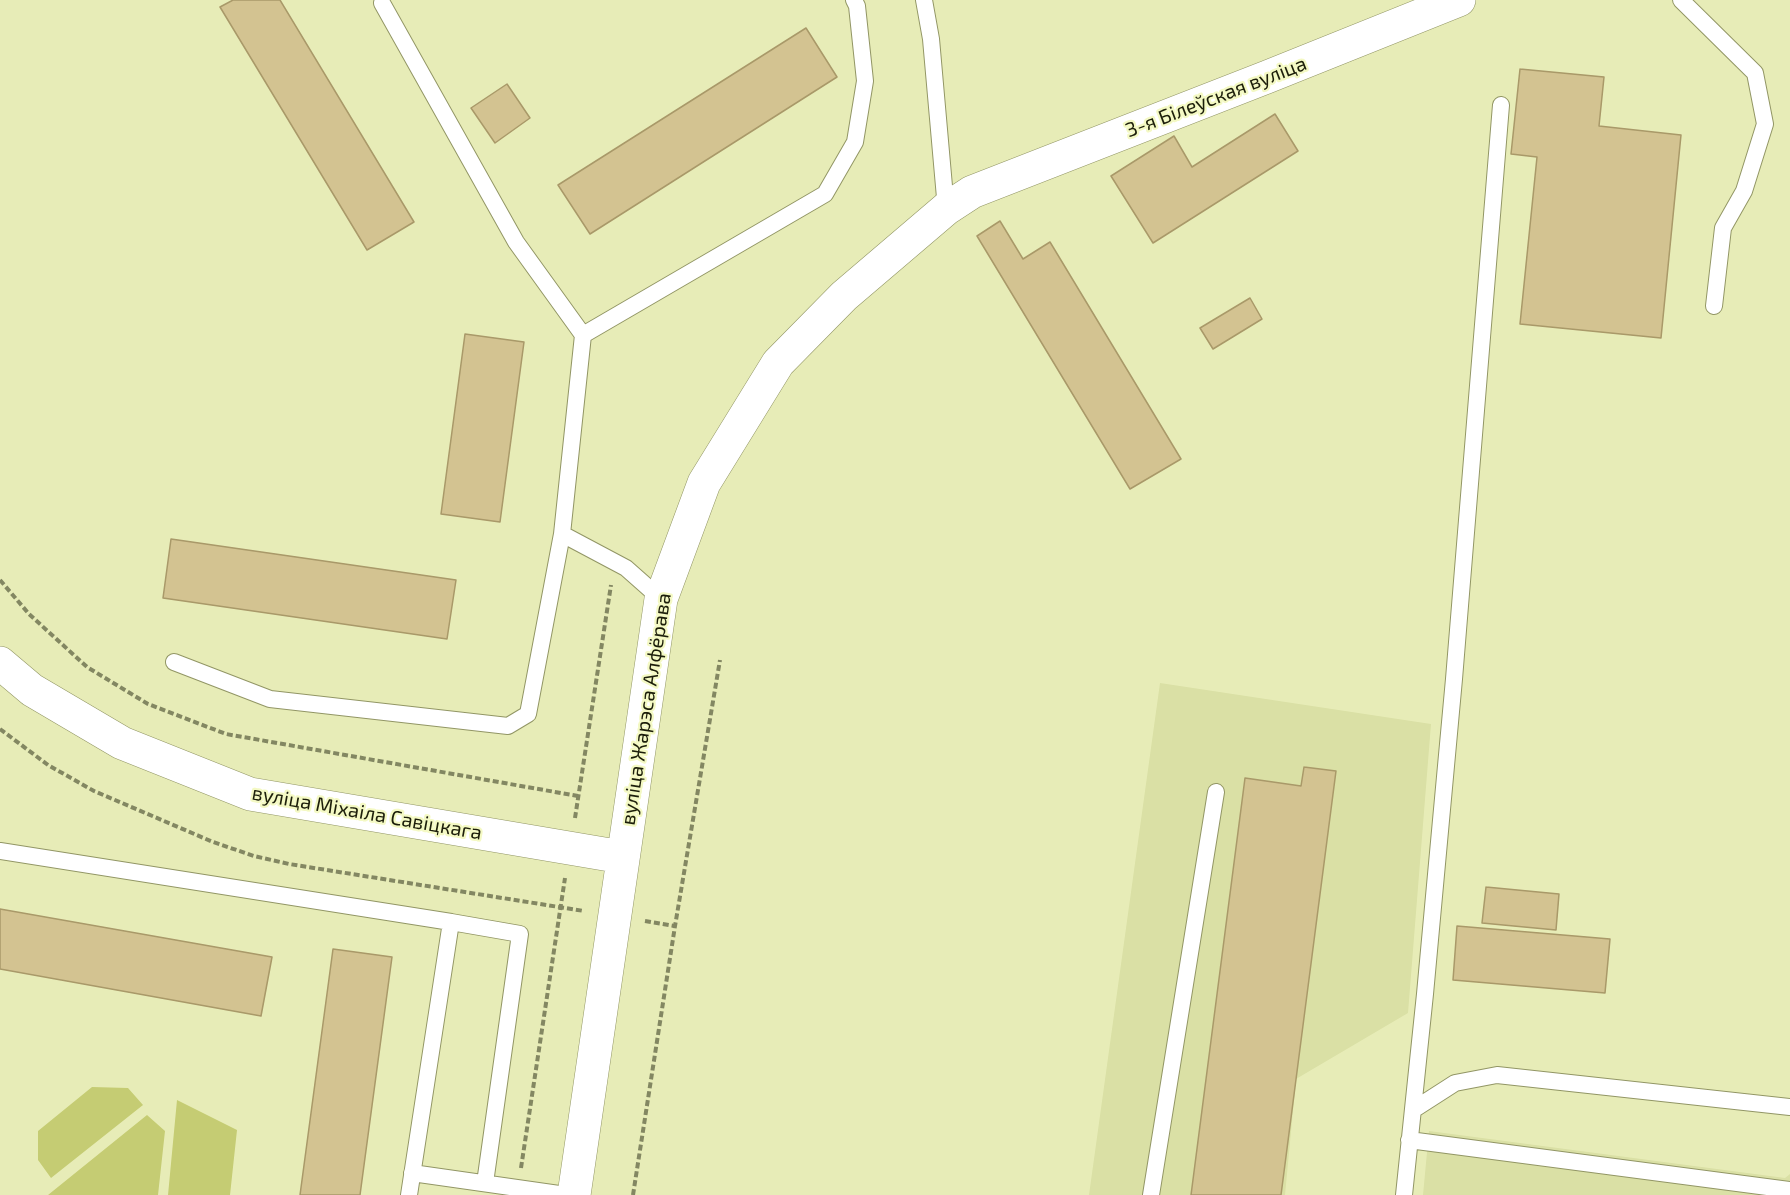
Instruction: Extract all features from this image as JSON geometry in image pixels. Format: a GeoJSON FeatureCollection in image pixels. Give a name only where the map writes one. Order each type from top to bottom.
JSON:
{"type":"FeatureCollection","features":[{"type":"Feature","properties":{"kind":"street","name":"3-я Білеўская вуліца"},"geometry":{"type":"LineString","coordinates":[[959,201],[1459,0]]}},
{"type":"Feature","properties":{"kind":"street","name":"вуліца Жарэса Алфёрава"},"geometry":{"type":"LineString","coordinates":[[574,1195],[661,600],[704,483],[778,363],[844,297],[959,201]]}},
{"type":"Feature","properties":{"kind":"street","name":"вуліца Міхаіла Савіцкага"},"geometry":{"type":"LineString","coordinates":[[0,663],[32,690],[122,743],[250,794],[622,856]]}},
{"type":"Feature","properties":{"kind":"lane"},"geometry":{"type":"LineString","coordinates":[[583,335],[825,194],[855,142],[865,81],[857,6],[854,0]]}},
{"type":"Feature","properties":{"kind":"lane"},"geometry":{"type":"LineString","coordinates":[[924,0],[959,201]]}},
{"type":"Feature","properties":{"kind":"lane"},"geometry":{"type":"LineString","coordinates":[[1682,0],[1755,73],[1765,124],[1744,191],[1723,228],[1714,306]]}},
{"type":"Feature","properties":{"kind":"lane"},"geometry":{"type":"LineString","coordinates":[[174,662],[270,699],[508,726],[528,714],[562,534],[583,335],[516,242],[382,3]]}},
{"type":"Feature","properties":{"kind":"lane"},"geometry":{"type":"LineString","coordinates":[[1404,1195],[1454,679],[1501,105]]}},
{"type":"Feature","properties":{"kind":"lane"},"geometry":{"type":"LineString","coordinates":[[562,534],[626,568],[661,600]]}},
{"type":"Feature","properties":{"kind":"lane"},"geometry":{"type":"LineString","coordinates":[[1151,1195],[1216,792]]}},
{"type":"Feature","properties":{"kind":"lane"},"geometry":{"type":"LineString","coordinates":[[0,851],[520,934],[485,1184]]}},
{"type":"Feature","properties":{"kind":"lane"},"geometry":{"type":"LineString","coordinates":[[409,1195],[451,922]]}},
{"type":"Feature","properties":{"kind":"lane"},"geometry":{"type":"LineString","coordinates":[[1413,1110],[1455,1083],[1497,1075],[1790,1107]]}},
{"type":"Feature","properties":{"kind":"lane"},"geometry":{"type":"LineString","coordinates":[[1409,1140],[1790,1190]]}},
{"type":"Feature","properties":{"kind":"lane"},"geometry":{"type":"LineString","coordinates":[[412,1173],[566,1195]]}},
{"type":"Feature","properties":{"kind":"path"},"geometry":{"type":"LineString","coordinates":[[633,1195],[720,660]]}},
{"type":"Feature","properties":{"kind":"path"},"geometry":{"type":"LineString","coordinates":[[0,729],[48,765],[94,791],[213,842],[254,856],[289,864],[675,926]]}},
{"type":"Feature","properties":{"kind":"shaded area"},"geometry":{"type":"Polygon","coordinates":[[[1160,683],[1431,724],[1408,1013],[1296,1079],[1285,1195],[1089,1195],[1160,683]]]}},
{"type":"Feature","properties":{"kind":"shaded area"},"geometry":{"type":"Polygon","coordinates":[[[92,1087],[128,1088],[143,1105],[51,1178],[38,1160],[38,1131],[92,1087]]]}},
{"type":"Feature","properties":{"kind":"shaded area"},"geometry":{"type":"Polygon","coordinates":[[[177,1100],[237,1130],[230,1195],[168,1195],[177,1100]]]}},
{"type":"Feature","properties":{"kind":"shaded area"},"geometry":{"type":"Polygon","coordinates":[[[147,1115],[165,1131],[158,1195],[48,1195],[147,1115]]]}},
{"type":"Feature","properties":{"kind":"shaded area"},"geometry":{"type":"Polygon","coordinates":[[[1429,1131],[1785,1178],[1790,1174],[1790,1195],[1423,1195],[1429,1131]]]}},
{"type":"Feature","properties":{"kind":"building"},"geometry":{"type":"Polygon","coordinates":[[[233,0],[280,0],[414,222],[367,250],[220,7],[233,0]]]}},
{"type":"Feature","properties":{"kind":"building"},"geometry":{"type":"Polygon","coordinates":[[[806,28],[837,77],[590,234],[558,185],[806,28]]]}},
{"type":"Feature","properties":{"kind":"building"},"geometry":{"type":"Polygon","coordinates":[[[1520,69],[1604,77],[1599,126],[1681,135],[1661,338],[1520,324],[1537,157],[1511,154],[1520,69]]]}},
{"type":"Feature","properties":{"kind":"building"},"geometry":{"type":"Polygon","coordinates":[[[507,84],[530,118],[495,143],[471,108],[507,84]]]}},
{"type":"Feature","properties":{"kind":"building"},"geometry":{"type":"Polygon","coordinates":[[[1275,114],[1298,151],[1153,243],[1111,176],[1174,136],[1192,167],[1275,114]]]}},
{"type":"Feature","properties":{"kind":"building"},"geometry":{"type":"Polygon","coordinates":[[[1000,221],[1023,259],[1050,242],[1181,459],[1130,489],[977,236],[1000,221]]]}},
{"type":"Feature","properties":{"kind":"building"},"geometry":{"type":"Polygon","coordinates":[[[1250,298],[1262,319],[1213,349],[1200,328],[1250,298]]]}},
{"type":"Feature","properties":{"kind":"building"},"geometry":{"type":"Polygon","coordinates":[[[465,334],[524,342],[500,522],[441,514],[465,334]]]}},
{"type":"Feature","properties":{"kind":"building"},"geometry":{"type":"Polygon","coordinates":[[[171,539],[456,580],[447,639],[163,598],[171,539]]]}},
{"type":"Feature","properties":{"kind":"building"},"geometry":{"type":"Polygon","coordinates":[[[1304,767],[1336,771],[1281,1195],[1191,1195],[1245,778],[1301,786],[1304,767]]]}},
{"type":"Feature","properties":{"kind":"building"},"geometry":{"type":"Polygon","coordinates":[[[1486,887],[1559,894],[1556,930],[1482,923],[1486,887]]]}},
{"type":"Feature","properties":{"kind":"building"},"geometry":{"type":"Polygon","coordinates":[[[0,909],[272,957],[261,1016],[0,969],[0,909]]]}},
{"type":"Feature","properties":{"kind":"building"},"geometry":{"type":"Polygon","coordinates":[[[1457,926],[1610,939],[1605,993],[1453,980],[1457,926]]]}},
{"type":"Feature","properties":{"kind":"building"},"geometry":{"type":"Polygon","coordinates":[[[333,949],[392,957],[360,1195],[300,1195],[333,949]]]}}]}
